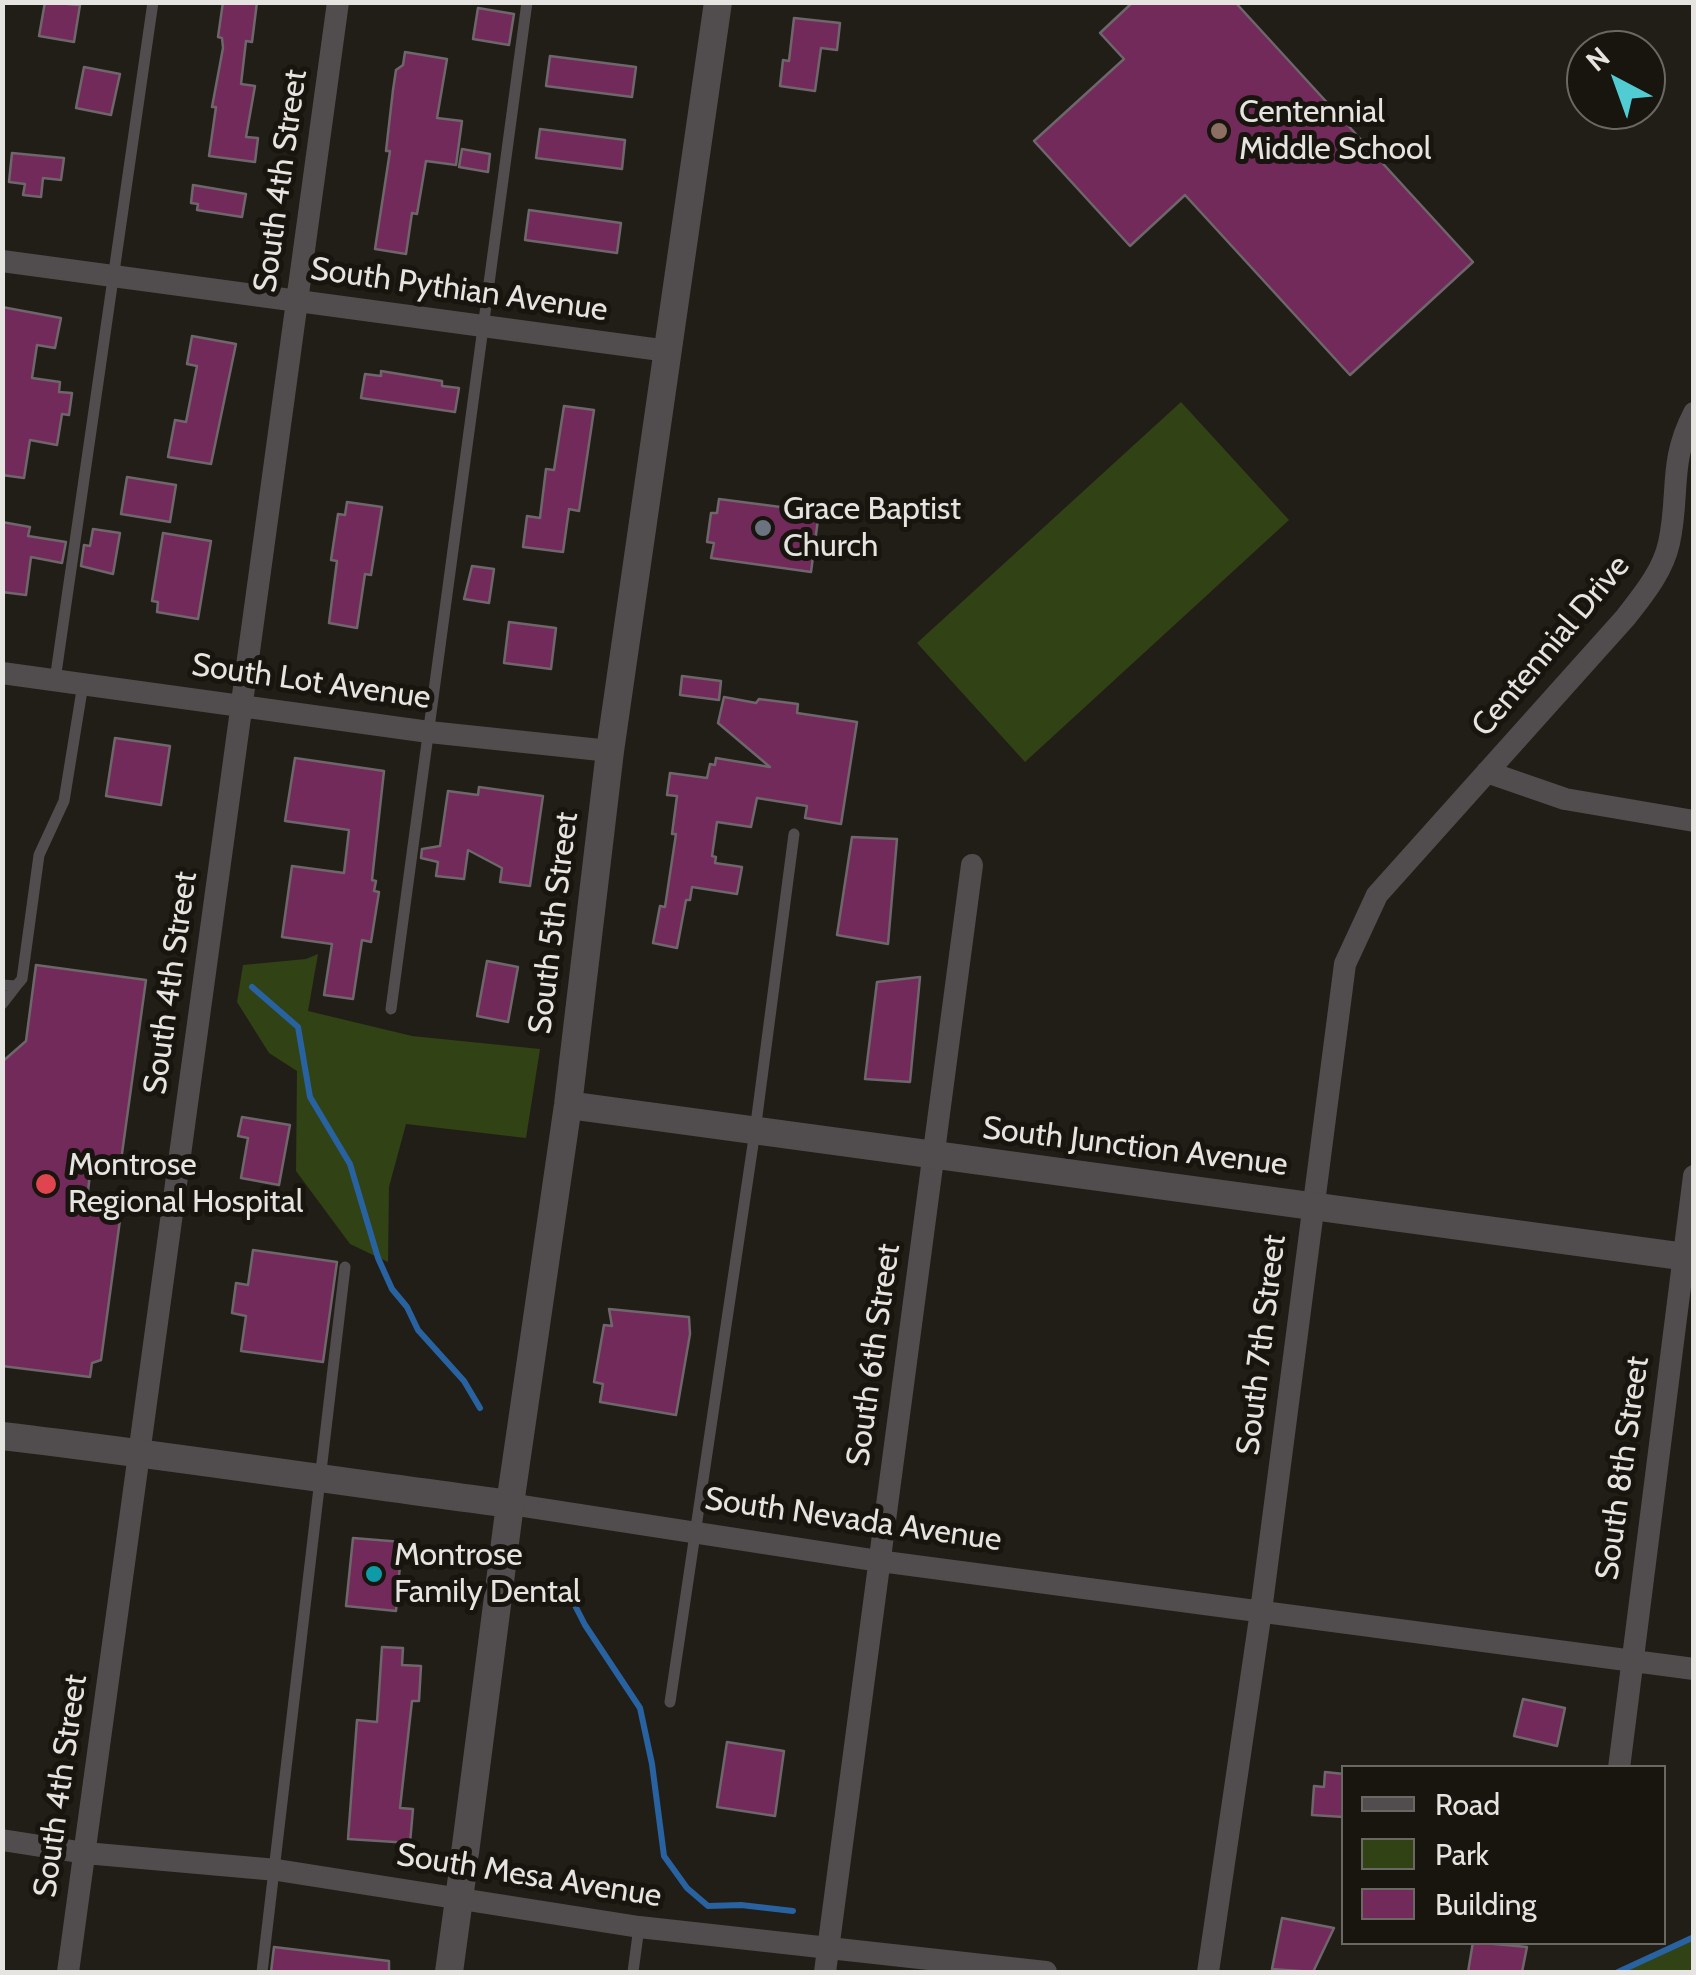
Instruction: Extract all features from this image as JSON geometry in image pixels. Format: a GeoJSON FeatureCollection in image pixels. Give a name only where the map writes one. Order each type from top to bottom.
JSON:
{"type":"FeatureCollection","features":[{"type":"Feature","properties":{"kind":"street","name":"South 4th Street"},"geometry":{"type":"LineString","coordinates":[[68,1972],[338,2]]}},
{"type":"Feature","properties":{"kind":"street","name":"South 5th Street"},"geometry":{"type":"LineString","coordinates":[[449,1972],[510,1504],[568,1105],[610,751],[718,2]]}},
{"type":"Feature","properties":{"kind":"street","name":"South Pythian Avenue"},"geometry":{"type":"LineString","coordinates":[[2,260],[668,351]]}},
{"type":"Feature","properties":{"kind":"street","name":"Centennial Drive"},"geometry":{"type":"LineString","coordinates":[[1694,413],[1677,451],[1669,544],[1652,584],[1486,772],[1565,799],[1694,820]]}},
{"type":"Feature","properties":{"kind":"street","name":"South Lot Avenue"},"geometry":{"type":"LineString","coordinates":[[2,672],[428,732],[610,751]]}},
{"type":"Feature","properties":{"kind":"street","name":"South 7th Street"},"geometry":{"type":"LineString","coordinates":[[1208,1972],[1261,1611],[1345,964],[1377,895],[1486,772]]}},
{"type":"Feature","properties":{"kind":"street","name":"South 6th Street"},"geometry":{"type":"LineString","coordinates":[[826,1961],[972,865]]}},
{"type":"Feature","properties":{"kind":"street","name":"South Junction Avenue"},"geometry":{"type":"LineString","coordinates":[[568,1105],[1688,1257]]}},
{"type":"Feature","properties":{"kind":"street","name":"South 8th Street"},"geometry":{"type":"LineString","coordinates":[[1619,1765],[1630,1660],[1688,1257],[1694,1176]]}},
{"type":"Feature","properties":{"kind":"street","name":"South Nevada Avenue"},"geometry":{"type":"LineString","coordinates":[[2,1436],[510,1504],[879,1561],[1694,1669]]}},
{"type":"Feature","properties":{"kind":"street","name":"South Mesa Avenue"},"geometry":{"type":"LineString","coordinates":[[2,1840],[85,1853],[277,1870],[462,1876],[639,1927],[826,1961],[1046,1972]]}},
{"type":"Feature","properties":{"kind":"lane"},"geometry":{"type":"LineString","coordinates":[[55,680],[153,2]]}},
{"type":"Feature","properties":{"kind":"lane"},"geometry":{"type":"LineString","coordinates":[[391,1009],[527,2]]}},
{"type":"Feature","properties":{"kind":"lane"},"geometry":{"type":"LineString","coordinates":[[2,1004],[9,985],[22,980],[39,855],[64,801],[83,684]]}},
{"type":"Feature","properties":{"kind":"lane"},"geometry":{"type":"LineString","coordinates":[[670,1702],[794,834]]}},
{"type":"Feature","properties":{"kind":"lane"},"geometry":{"type":"LineString","coordinates":[[262,1972],[346,1267]]}},
{"type":"Feature","properties":{"kind":"lane"},"geometry":{"type":"LineString","coordinates":[[633,1972],[639,1927]]}},
{"type":"Feature","properties":{"kind":"green space"},"geometry":{"type":"Polygon","coordinates":[[[1181,402],[1289,520],[1025,762],[917,643],[1181,402]]]}},
{"type":"Feature","properties":{"kind":"green space"},"geometry":{"type":"Polygon","coordinates":[[[318,954],[308,1011],[412,1036],[540,1049],[526,1138],[406,1124],[389,1187],[388,1262],[350,1244],[296,1171],[297,1071],[269,1053],[237,1002],[243,965],[306,959],[318,954]]]}},
{"type":"Feature","properties":{"kind":"green space"},"geometry":{"type":"Polygon","coordinates":[[[1693,1937],[1693,1972],[1618,1972],[1693,1937]]]}},
{"type":"Feature","properties":{"kind":"building"},"geometry":{"type":"Polygon","coordinates":[[[45,2],[80,5],[74,42],[39,36],[45,2]]]}},
{"type":"Feature","properties":{"kind":"building"},"geometry":{"type":"Polygon","coordinates":[[[223,2],[257,2],[252,42],[246,41],[241,84],[255,86],[246,137],[258,138],[255,162],[209,156],[216,107],[212,107],[223,48],[222,38],[218,37],[223,2]]]}},
{"type":"Feature","properties":{"kind":"building"},"geometry":{"type":"Polygon","coordinates":[[[1133,2],[1235,2],[1473,262],[1350,375],[1185,195],[1130,246],[1034,141],[1124,59],[1100,33],[1133,2]]]}},
{"type":"Feature","properties":{"kind":"building"},"geometry":{"type":"Polygon","coordinates":[[[478,8],[514,14],[509,45],[473,39],[478,8]]]}},
{"type":"Feature","properties":{"kind":"building"},"geometry":{"type":"Polygon","coordinates":[[[794,18],[840,23],[837,50],[821,48],[815,91],[780,86],[783,60],[789,61],[794,18]]]}},
{"type":"Feature","properties":{"kind":"building"},"geometry":{"type":"Polygon","coordinates":[[[405,52],[447,59],[437,118],[462,121],[456,165],[426,161],[406,254],[375,249],[390,151],[386,151],[396,70],[403,65],[405,52]]]}},
{"type":"Feature","properties":{"kind":"building"},"geometry":{"type":"Polygon","coordinates":[[[550,56],[636,67],[632,97],[546,86],[550,56]]]}},
{"type":"Feature","properties":{"kind":"building"},"geometry":{"type":"Polygon","coordinates":[[[84,67],[120,74],[111,115],[76,108],[84,67]]]}},
{"type":"Feature","properties":{"kind":"building"},"geometry":{"type":"Polygon","coordinates":[[[540,129],[625,140],[622,169],[536,158],[540,129]]]}},
{"type":"Feature","properties":{"kind":"building"},"geometry":{"type":"Polygon","coordinates":[[[462,149],[490,154],[488,172],[459,167],[462,149]]]}},
{"type":"Feature","properties":{"kind":"building"},"geometry":{"type":"Polygon","coordinates":[[[12,153],[64,158],[61,180],[43,178],[41,197],[23,195],[25,184],[9,182],[12,153]]]}},
{"type":"Feature","properties":{"kind":"building"},"geometry":{"type":"Polygon","coordinates":[[[193,185],[246,194],[242,217],[197,210],[198,204],[191,203],[193,185]]]}},
{"type":"Feature","properties":{"kind":"building"},"geometry":{"type":"Polygon","coordinates":[[[529,210],[621,223],[617,253],[525,240],[529,210]]]}},
{"type":"Feature","properties":{"kind":"building"},"geometry":{"type":"Polygon","coordinates":[[[2,307],[61,318],[55,348],[37,345],[32,378],[60,382],[59,392],[72,393],[69,415],[62,414],[57,445],[30,440],[24,478],[2,475],[2,307]]]}},
{"type":"Feature","properties":{"kind":"building"},"geometry":{"type":"Polygon","coordinates":[[[192,336],[236,344],[211,464],[168,457],[175,420],[186,422],[197,366],[187,364],[192,336]]]}},
{"type":"Feature","properties":{"kind":"building"},"geometry":{"type":"Polygon","coordinates":[[[381,371],[442,381],[442,386],[459,388],[455,412],[361,398],[365,374],[381,376],[381,371]]]}},
{"type":"Feature","properties":{"kind":"building"},"geometry":{"type":"Polygon","coordinates":[[[564,406],[594,410],[579,511],[569,509],[563,552],[523,547],[527,516],[540,518],[546,469],[554,470],[564,406]]]}},
{"type":"Feature","properties":{"kind":"building"},"geometry":{"type":"Polygon","coordinates":[[[127,477],[176,485],[170,522],[121,514],[127,477]]]}},
{"type":"Feature","properties":{"kind":"building","name":"Grace Baptist Church"},"geometry":{"type":"Polygon","coordinates":[[[719,499],[819,512],[811,572],[711,558],[714,543],[707,542],[711,513],[717,513],[719,499]]]}},
{"type":"Feature","properties":{"kind":"building"},"geometry":{"type":"Polygon","coordinates":[[[347,502],[382,507],[371,575],[365,574],[357,628],[329,623],[337,561],[331,560],[338,514],[345,515],[347,502]]]}},
{"type":"Feature","properties":{"kind":"building"},"geometry":{"type":"Polygon","coordinates":[[[2,522],[30,527],[28,536],[66,542],[62,563],[31,557],[26,595],[2,592],[2,522]]]}},
{"type":"Feature","properties":{"kind":"building"},"geometry":{"type":"Polygon","coordinates":[[[93,529],[120,533],[113,574],[81,566],[84,545],[90,546],[93,529]]]}},
{"type":"Feature","properties":{"kind":"building"},"geometry":{"type":"Polygon","coordinates":[[[163,533],[211,541],[198,619],[157,612],[158,602],[152,601],[163,533]]]}},
{"type":"Feature","properties":{"kind":"building"},"geometry":{"type":"Polygon","coordinates":[[[472,566],[494,569],[489,603],[464,599],[472,566]]]}},
{"type":"Feature","properties":{"kind":"building"},"geometry":{"type":"Polygon","coordinates":[[[509,622],[556,628],[551,669],[504,663],[509,622]]]}},
{"type":"Feature","properties":{"kind":"building"},"geometry":{"type":"Polygon","coordinates":[[[682,676],[721,681],[719,700],[680,695],[682,676]]]}},
{"type":"Feature","properties":{"kind":"building"},"geometry":{"type":"Polygon","coordinates":[[[724,697],[798,704],[797,713],[857,722],[841,824],[805,818],[807,806],[757,798],[751,827],[717,822],[712,856],[716,857],[715,863],[742,867],[737,894],[692,887],[677,948],[653,943],[660,906],[665,907],[676,834],[672,834],[677,796],[667,795],[670,773],[707,778],[710,764],[715,765],[716,758],[770,767],[718,723],[724,697]]]}},
{"type":"Feature","properties":{"kind":"building"},"geometry":{"type":"Polygon","coordinates":[[[115,738],[170,746],[161,805],[106,796],[115,738]]]}},
{"type":"Feature","properties":{"kind":"building"},"geometry":{"type":"Polygon","coordinates":[[[295,758],[384,771],[372,880],[376,881],[374,891],[379,892],[371,942],[362,940],[353,999],[324,995],[332,944],[282,937],[292,866],[344,873],[349,830],[285,821],[295,758]]]}},
{"type":"Feature","properties":{"kind":"building"},"geometry":{"type":"Polygon","coordinates":[[[479,787],[543,796],[530,886],[500,882],[502,868],[468,850],[464,879],[436,876],[438,862],[421,858],[422,849],[440,846],[448,791],[478,795],[479,787]]]}},
{"type":"Feature","properties":{"kind":"building"},"geometry":{"type":"Polygon","coordinates":[[[852,837],[897,839],[888,944],[837,935],[852,837]]]}},
{"type":"Feature","properties":{"kind":"building"},"geometry":{"type":"Polygon","coordinates":[[[487,961],[518,967],[508,1022],[477,1016],[487,961]]]}},
{"type":"Feature","properties":{"kind":"building","name":"Montrose Regional Hospital"},"geometry":{"type":"Polygon","coordinates":[[[36,965],[146,980],[120,1168],[91,1165],[87,1200],[122,1205],[101,1360],[92,1363],[90,1377],[2,1366],[2,1062],[26,1041],[36,965]]]}},
{"type":"Feature","properties":{"kind":"building"},"geometry":{"type":"Polygon","coordinates":[[[920,977],[910,1082],[865,1079],[877,982],[920,977]]]}},
{"type":"Feature","properties":{"kind":"building"},"geometry":{"type":"Polygon","coordinates":[[[242,1117],[290,1125],[279,1185],[241,1178],[248,1138],[238,1136],[242,1117]]]}},
{"type":"Feature","properties":{"kind":"building","name":"Montrose Regional Hospital"},"geometry":{"type":"Polygon","coordinates":[[[253,1250],[337,1262],[323,1362],[241,1351],[246,1316],[232,1313],[236,1283],[248,1285],[253,1250]]]}},
{"type":"Feature","properties":{"kind":"building"},"geometry":{"type":"Polygon","coordinates":[[[609,1309],[689,1317],[690,1334],[676,1415],[600,1402],[603,1384],[594,1382],[604,1325],[612,1326],[609,1309]]]}},
{"type":"Feature","properties":{"kind":"building","name":"Montrose Family Dental"},"geometry":{"type":"Polygon","coordinates":[[[353,1538],[402,1542],[396,1611],[346,1606],[353,1538]]]}},
{"type":"Feature","properties":{"kind":"building"},"geometry":{"type":"Polygon","coordinates":[[[382,1647],[403,1648],[402,1665],[421,1666],[419,1701],[412,1701],[400,1808],[413,1809],[410,1843],[348,1839],[357,1720],[377,1722],[382,1647]]]}},
{"type":"Feature","properties":{"kind":"building"},"geometry":{"type":"Polygon","coordinates":[[[1523,1699],[1565,1708],[1557,1746],[1514,1736],[1523,1699]]]}},
{"type":"Feature","properties":{"kind":"building"},"geometry":{"type":"Polygon","coordinates":[[[727,1742],[784,1751],[775,1816],[717,1807],[727,1742]]]}},
{"type":"Feature","properties":{"kind":"building"},"geometry":{"type":"Polygon","coordinates":[[[1325,1772],[1341,1774],[1341,1817],[1312,1815],[1314,1786],[1324,1787],[1325,1772]]]}},
{"type":"Feature","properties":{"kind":"building"},"geometry":{"type":"Polygon","coordinates":[[[1282,1918],[1334,1928],[1313,1972],[1272,1969],[1282,1918]]]}},
{"type":"Feature","properties":{"kind":"building"},"geometry":{"type":"Polygon","coordinates":[[[1472,1945],[1527,1947],[1522,1972],[1468,1972],[1472,1945]]]}},
{"type":"Feature","properties":{"kind":"building"},"geometry":{"type":"Polygon","coordinates":[[[274,1947],[389,1961],[389,1972],[271,1972],[274,1947]]]}},
{"type":"Feature","properties":{"kind":"waterway"},"geometry":{"type":"LineString","coordinates":[[252,987],[298,1027],[310,1097],[350,1164],[378,1258],[392,1289],[407,1307],[418,1330],[464,1381],[480,1408]]}},
{"type":"Feature","properties":{"kind":"waterway"},"geometry":{"type":"LineString","coordinates":[[564,1584],[585,1625],[640,1708],[664,1856],[687,1888],[708,1906],[793,1911]]}},
{"type":"Feature","properties":{"kind":"waterway"},"geometry":{"type":"LineString","coordinates":[[1618,1972],[1694,1937]]}},
{"type":"Feature","properties":{"kind":"place","name":"Centennial Middle School"},"geometry":{"type":"Point","coordinates":[1219,131]}},
{"type":"Feature","properties":{"kind":"place","name":"Grace Baptist Church"},"geometry":{"type":"Point","coordinates":[763,528]}},
{"type":"Feature","properties":{"kind":"place","name":"Montrose Regional Hospital"},"geometry":{"type":"Point","coordinates":[46,1184]}},
{"type":"Feature","properties":{"kind":"place","name":"Montrose Family Dental"},"geometry":{"type":"Point","coordinates":[374,1574]}}]}
